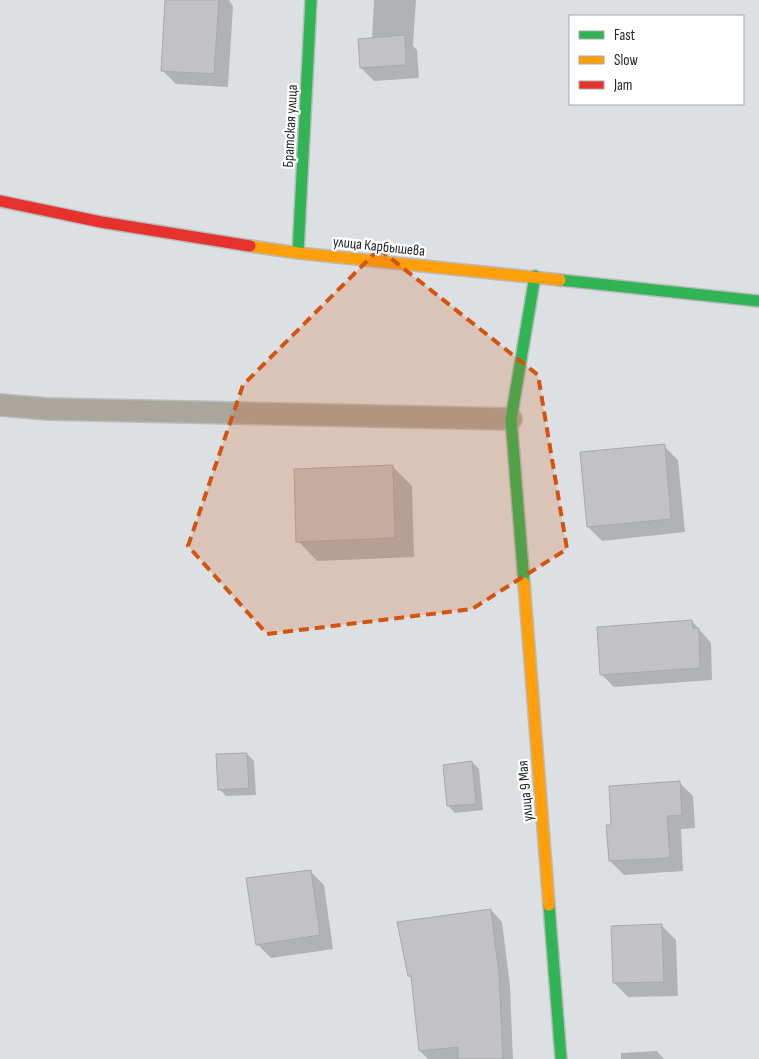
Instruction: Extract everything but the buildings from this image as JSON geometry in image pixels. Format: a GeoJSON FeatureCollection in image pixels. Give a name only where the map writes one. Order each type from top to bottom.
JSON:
{"type":"FeatureCollection","features":[{"type":"Feature","properties":{"kind":"street","name":"Братская улица"},"geometry":{"type":"LineString","coordinates":[[298,253],[311,0]]}},
{"type":"Feature","properties":{"kind":"street","name":"улица Карбышева"},"geometry":{"type":"LineString","coordinates":[[0,200],[101,222],[298,253],[535,276],[759,301]]}},
{"type":"Feature","properties":{"kind":"street","name":"улица 9 Мая"},"geometry":{"type":"LineString","coordinates":[[535,276],[511,419],[561,1059]]}},
{"type":"Feature","properties":{"kind":"lane"},"geometry":{"type":"LineString","coordinates":[[0,405],[48,409],[511,419]]}},
{"type":"Feature","properties":{"kind":"highlighted area"},"geometry":{"type":"Polygon","coordinates":[[[379,249],[538,375],[567,549],[472,609],[267,634],[188,546],[243,385],[379,249]]]}},
{"type":"Feature","properties":{"kind":"traffic: fast"},"geometry":{"type":"LineString","coordinates":[[298,253],[311,0]]}},
{"type":"Feature","properties":{"kind":"traffic: fast"},"geometry":{"type":"LineString","coordinates":[[524,583],[511,419],[535,276]]}},
{"type":"Feature","properties":{"kind":"traffic: fast"},"geometry":{"type":"LineString","coordinates":[[560,280],[759,301]]}},
{"type":"Feature","properties":{"kind":"traffic: fast"},"geometry":{"type":"LineString","coordinates":[[549,905],[561,1059]]}},
{"type":"Feature","properties":{"kind":"traffic: slow"},"geometry":{"type":"LineString","coordinates":[[250,246],[298,253],[560,280]]}},
{"type":"Feature","properties":{"kind":"traffic: slow"},"geometry":{"type":"LineString","coordinates":[[524,583],[549,905]]}},
{"type":"Feature","properties":{"kind":"traffic: jam"},"geometry":{"type":"LineString","coordinates":[[0,201],[101,222],[250,246]]}}]}
